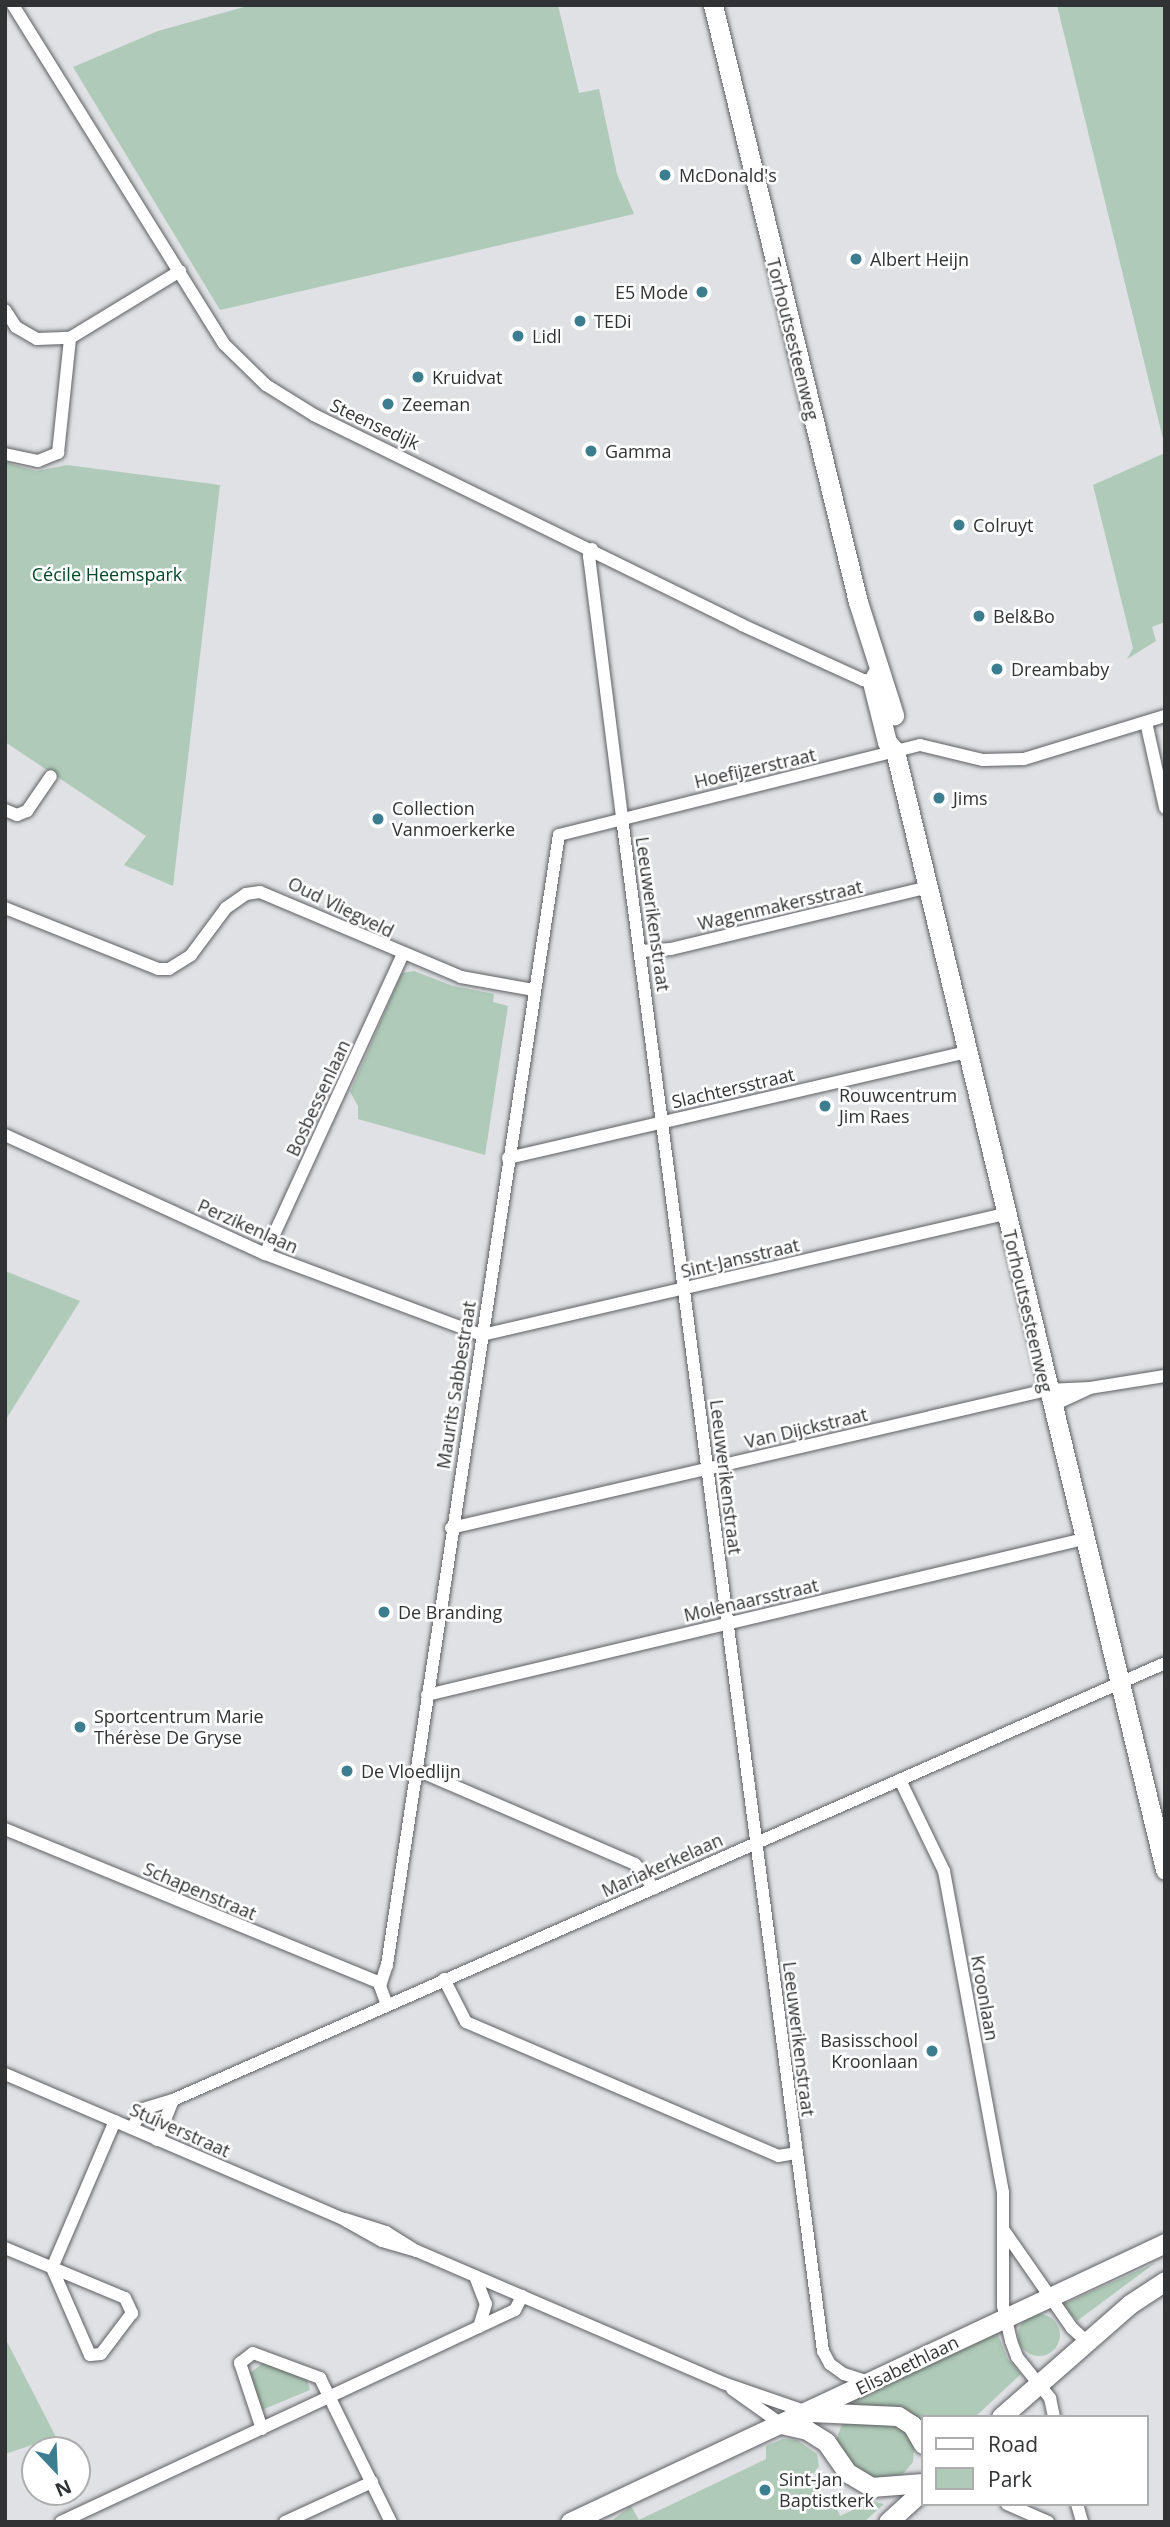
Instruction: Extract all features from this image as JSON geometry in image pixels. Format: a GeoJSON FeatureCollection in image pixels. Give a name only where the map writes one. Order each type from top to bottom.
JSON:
{"type":"FeatureCollection","features":[{"type":"Feature","properties":{"kind":"main road","name":"Torhoutsesteenweg"},"geometry":{"type":"LineString","coordinates":[[713,5],[879,678],[899,737],[895,751],[926,888],[1165,1870]]}},
{"type":"Feature","properties":{"kind":"main road","name":"Elisabethlaan"},"geometry":{"type":"LineString","coordinates":[[570,2522],[1165,2243]]}},
{"type":"Feature","properties":{"kind":"main road"},"geometry":{"type":"LineString","coordinates":[[1003,2415],[1086,2340],[1165,2281]]}},
{"type":"Feature","properties":{"kind":"main road","name":"Elisabethlaan"},"geometry":{"type":"LineString","coordinates":[[807,2412],[898,2416],[912,2425],[922,2442]]}},
{"type":"Feature","properties":{"kind":"main road"},"geometry":{"type":"LineString","coordinates":[[781,2424],[807,2430],[826,2442],[848,2473],[871,2487],[922,2483]]}},
{"type":"Feature","properties":{"kind":"main road"},"geometry":{"type":"LineString","coordinates":[[888,2522],[922,2491]]}},
{"type":"Feature","properties":{"kind":"main road","name":"Elisabethlaan"},"geometry":{"type":"LineString","coordinates":[[590,2522],[615,2501]]}},
{"type":"Feature","properties":{"kind":"street","name":"Steensedijk"},"geometry":{"type":"LineString","coordinates":[[13,5],[224,344],[289,401],[592,548],[742,625],[879,678]]}},
{"type":"Feature","properties":{"kind":"street"},"geometry":{"type":"LineString","coordinates":[[5,310],[16,327],[37,339],[70,338],[180,271]]}},
{"type":"Feature","properties":{"kind":"street"},"geometry":{"type":"LineString","coordinates":[[5,454],[26,461],[58,453],[70,338]]}},
{"type":"Feature","properties":{"kind":"street","name":"Leeuwerikenstraat"},"geometry":{"type":"LineString","coordinates":[[592,548],[589,556],[622,818],[823,2351],[830,2364],[844,2374],[870,2383]]}},
{"type":"Feature","properties":{"kind":"street"},"geometry":{"type":"LineString","coordinates":[[895,751],[928,744],[984,760],[1024,759],[1165,716]]}},
{"type":"Feature","properties":{"kind":"street"},"geometry":{"type":"LineString","coordinates":[[1146,722],[1165,808]]}},
{"type":"Feature","properties":{"kind":"street","name":"Hoefijzerstraat"},"geometry":{"type":"LineString","coordinates":[[622,818],[895,751]]}},
{"type":"Feature","properties":{"kind":"street"},"geometry":{"type":"LineString","coordinates":[[5,810],[17,815],[27,811],[51,776]]}},
{"type":"Feature","properties":{"kind":"street","name":"Maurits Sabbestraat"},"geometry":{"type":"LineString","coordinates":[[387,2005],[381,1983],[417,1770],[450,1528],[559,835],[622,818]]}},
{"type":"Feature","properties":{"kind":"street","name":"Wagenmakersstraat"},"geometry":{"type":"LineString","coordinates":[[641,951],[671,949],[926,888]]}},
{"type":"Feature","properties":{"kind":"street","name":"Oud Vliegveld"},"geometry":{"type":"LineString","coordinates":[[5,908],[158,970],[169,970],[191,955],[226,908],[246,894],[260,892],[402,956],[461,978],[533,990]]}},
{"type":"Feature","properties":{"kind":"street","name":"Bosbessenlaan"},"geometry":{"type":"LineString","coordinates":[[265,1254],[402,956]]}},
{"type":"Feature","properties":{"kind":"street","name":"Slachtersstraat"},"geometry":{"type":"LineString","coordinates":[[508,1158],[967,1052]]}},
{"type":"Feature","properties":{"kind":"street","name":"Perzikenlaan"},"geometry":{"type":"LineString","coordinates":[[5,1135],[265,1254],[482,1335]]}},
{"type":"Feature","properties":{"kind":"street","name":"Sint-Jansstraat"},"geometry":{"type":"LineString","coordinates":[[482,1335],[1005,1214]]}},
{"type":"Feature","properties":{"kind":"street","name":"Van Dijckstraat"},"geometry":{"type":"LineString","coordinates":[[450,1528],[707,1469],[1090,1388],[1165,1376]]}},
{"type":"Feature","properties":{"kind":"street","name":"Molenaarsstraat"},"geometry":{"type":"LineString","coordinates":[[427,1695],[1084,1539]]}},
{"type":"Feature","properties":{"kind":"street","name":"Mariakerkelaan"},"geometry":{"type":"LineString","coordinates":[[132,2128],[143,2109],[173,2100],[1165,1663]]}},
{"type":"Feature","properties":{"kind":"street"},"geometry":{"type":"LineString","coordinates":[[417,1770],[635,1864],[654,1888]]}},
{"type":"Feature","properties":{"kind":"street","name":"Kroonlaan"},"geometry":{"type":"LineString","coordinates":[[900,1780],[944,1871],[1003,2192],[1006,2317]]}},
{"type":"Feature","properties":{"kind":"street","name":"Schapenstraat"},"geometry":{"type":"LineString","coordinates":[[5,1829],[381,1983]]}},
{"type":"Feature","properties":{"kind":"street"},"geometry":{"type":"LineString","coordinates":[[444,1979],[466,2022],[778,2156],[796,2153]]}},
{"type":"Feature","properties":{"kind":"street","name":"Stuiverstraat"},"geometry":{"type":"LineString","coordinates":[[5,2074],[341,2218],[386,2232],[417,2251],[723,2383],[807,2412]]}},
{"type":"Feature","properties":{"kind":"street"},"geometry":{"type":"LineString","coordinates":[[157,2140],[173,2100]]}},
{"type":"Feature","properties":{"kind":"street"},"geometry":{"type":"LineString","coordinates":[[5,2248],[52,2268],[125,2298],[132,2313],[101,2354],[90,2355],[52,2268],[115,2121]]}},
{"type":"Feature","properties":{"kind":"street"},"geometry":{"type":"LineString","coordinates":[[1005,2232],[1052,2295],[1072,2328],[1086,2340]]}},
{"type":"Feature","properties":{"kind":"street"},"geometry":{"type":"LineString","coordinates":[[475,2276],[486,2304],[479,2327]]}},
{"type":"Feature","properties":{"kind":"street"},"geometry":{"type":"LineString","coordinates":[[61,2522],[515,2310],[522,2296]]}},
{"type":"Feature","properties":{"kind":"street"},"geometry":{"type":"LineString","coordinates":[[1006,2317],[1017,2357],[1039,2383],[1053,2415]]}},
{"type":"Feature","properties":{"kind":"street"},"geometry":{"type":"LineString","coordinates":[[262,2429],[243,2380],[240,2363],[245,2356],[263,2354],[320,2378],[332,2396],[391,2522]]}},
{"type":"Feature","properties":{"kind":"street","name":"Stuiverstraat"},"geometry":{"type":"LineString","coordinates":[[723,2383],[781,2424]]}},
{"type":"Feature","properties":{"kind":"street"},"geometry":{"type":"LineString","coordinates":[[285,2522],[372,2482]]}},
{"type":"Feature","properties":{"kind":"street"},"geometry":{"type":"LineString","coordinates":[[1012,2506],[1048,2522]]}},
{"type":"Feature","properties":{"kind":"green space"},"geometry":{"type":"Polygon","coordinates":[[[251,5],[558,5],[579,93],[599,89],[617,174],[634,214],[220,310],[73,67],[158,31],[251,5]]]}},
{"type":"Feature","properties":{"kind":"green space"},"geometry":{"type":"Polygon","coordinates":[[[1057,5],[1165,5],[1165,447],[1057,5]]]}},
{"type":"Feature","properties":{"kind":"green space"},"geometry":{"type":"Polygon","coordinates":[[[1165,453],[1165,622],[1152,627],[1156,641],[1127,659],[1133,648],[1093,485],[1165,453]]]}},
{"type":"Feature","properties":{"kind":"green space","name":"Cécile Heemspark"},"geometry":{"type":"Polygon","coordinates":[[[5,462],[36,471],[67,465],[220,485],[173,886],[124,865],[146,836],[5,742],[5,462]]]}},
{"type":"Feature","properties":{"kind":"green space"},"geometry":{"type":"Polygon","coordinates":[[[414,971],[453,986],[494,994],[493,1002],[508,1006],[485,1155],[358,1119],[358,1106],[350,1092],[402,973],[414,971]]]}},
{"type":"Feature","properties":{"kind":"green space"},"geometry":{"type":"Polygon","coordinates":[[[5,1271],[80,1301],[5,1421],[5,1271]]]}},
{"type":"Feature","properties":{"kind":"green space"},"geometry":{"type":"Polygon","coordinates":[[[1155,2263],[1077,2321],[1064,2305],[1064,2304],[1155,2263]]]}},
{"type":"Feature","properties":{"kind":"green space"},"geometry":{"type":"Polygon","coordinates":[[[1039,2314],[1054,2320],[1060,2335],[1054,2350],[1039,2356],[1024,2350],[1018,2335],[1024,2320],[1039,2314]]]}},
{"type":"Feature","properties":{"kind":"green space"},"geometry":{"type":"Polygon","coordinates":[[[997,2332],[1007,2358],[1021,2374],[977,2415],[922,2415],[922,2424],[895,2406],[852,2407],[853,2399],[997,2332]]]}},
{"type":"Feature","properties":{"kind":"green space"},"geometry":{"type":"Polygon","coordinates":[[[5,2338],[55,2436],[21,2436],[21,2449],[5,2454],[5,2338]]]}},
{"type":"Feature","properties":{"kind":"green space"},"geometry":{"type":"Polygon","coordinates":[[[264,2362],[307,2380],[310,2390],[262,2410],[249,2374],[264,2362]]]}},
{"type":"Feature","properties":{"kind":"green space"},"geometry":{"type":"Polygon","coordinates":[[[869,2420],[903,2429],[914,2446],[913,2462],[902,2475],[875,2478],[852,2465],[836,2441],[842,2424],[869,2420]]]}},
{"type":"Feature","properties":{"kind":"green space","name":"Sint-Jan Baptistkerk"},"geometry":{"type":"Polygon","coordinates":[[[783,2439],[797,2440],[817,2454],[819,2466],[811,2477],[824,2500],[835,2503],[840,2516],[872,2501],[884,2504],[864,2522],[610,2522],[631,2506],[639,2520],[766,2459],[766,2446],[783,2439]]]}},
{"type":"Feature","properties":{"kind":"place","name":"McDonald's"},"geometry":{"type":"Point","coordinates":[665,175]}},
{"type":"Feature","properties":{"kind":"place","name":"Albert Heijn"},"geometry":{"type":"Point","coordinates":[856,259]}},
{"type":"Feature","properties":{"kind":"place","name":"E5 Mode"},"geometry":{"type":"Point","coordinates":[702,292]}},
{"type":"Feature","properties":{"kind":"place","name":"TEDi"},"geometry":{"type":"Point","coordinates":[580,321]}},
{"type":"Feature","properties":{"kind":"place","name":"Lidl"},"geometry":{"type":"Point","coordinates":[518,336]}},
{"type":"Feature","properties":{"kind":"place","name":"Kruidvat"},"geometry":{"type":"Point","coordinates":[418,377]}},
{"type":"Feature","properties":{"kind":"place","name":"Zeeman"},"geometry":{"type":"Point","coordinates":[388,404]}},
{"type":"Feature","properties":{"kind":"place","name":"Gamma"},"geometry":{"type":"Point","coordinates":[591,451]}},
{"type":"Feature","properties":{"kind":"place","name":"Colruyt"},"geometry":{"type":"Point","coordinates":[959,525]}},
{"type":"Feature","properties":{"kind":"place","name":"Bel&Bo"},"geometry":{"type":"Point","coordinates":[979,616]}},
{"type":"Feature","properties":{"kind":"place","name":"Dreambaby"},"geometry":{"type":"Point","coordinates":[997,669]}},
{"type":"Feature","properties":{"kind":"place","name":"Jims"},"geometry":{"type":"Point","coordinates":[939,798]}},
{"type":"Feature","properties":{"kind":"place","name":"Collection Vanmoerkerke"},"geometry":{"type":"Point","coordinates":[378,819]}},
{"type":"Feature","properties":{"kind":"place","name":"Rouwcentrum Jim Raes"},"geometry":{"type":"Point","coordinates":[825,1106]}},
{"type":"Feature","properties":{"kind":"place","name":"De Branding"},"geometry":{"type":"Point","coordinates":[384,1612]}},
{"type":"Feature","properties":{"kind":"place","name":"Sportcentrum Marie Thérèse De Gryse"},"geometry":{"type":"Point","coordinates":[80,1727]}},
{"type":"Feature","properties":{"kind":"place","name":"De Vloedlijn"},"geometry":{"type":"Point","coordinates":[347,1771]}},
{"type":"Feature","properties":{"kind":"place","name":"Basisschool Kroonlaan"},"geometry":{"type":"Point","coordinates":[932,2051]}},
{"type":"Feature","properties":{"kind":"place","name":"Sint-Jan Baptistkerk"},"geometry":{"type":"Point","coordinates":[765,2490]}}]}
